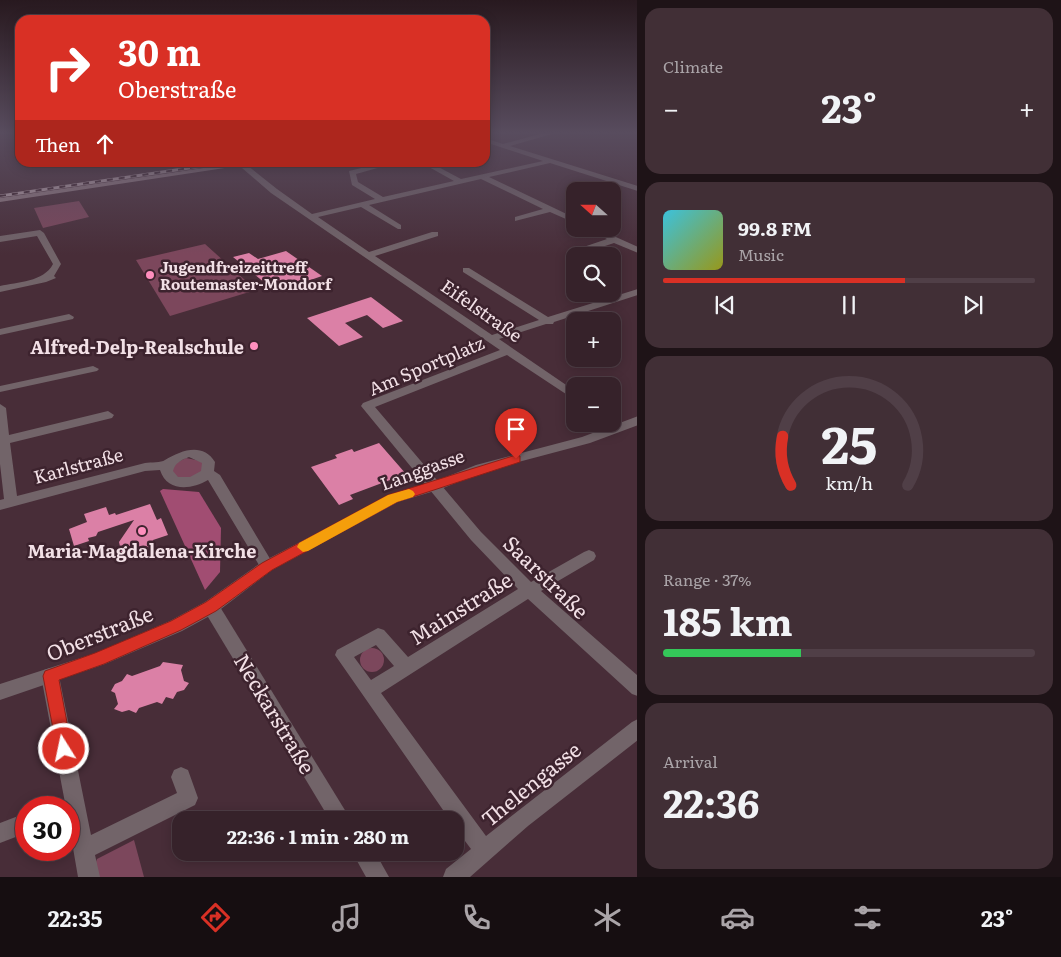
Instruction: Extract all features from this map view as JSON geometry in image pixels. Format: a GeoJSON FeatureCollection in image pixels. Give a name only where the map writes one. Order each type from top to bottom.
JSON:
{"type":"FeatureCollection","features":[{"type":"Feature","properties":{"kind":"main road"},"geometry":{"type":"LineString","coordinates":[[0,200],[180,173]]}},
{"type":"Feature","properties":{"kind":"street","name":"Eifelstraße"},"geometry":{"type":"LineString","coordinates":[[251,173],[274,191],[566,390]]}},
{"type":"Feature","properties":{"kind":"street"},"geometry":{"type":"LineString","coordinates":[[352,173],[355,182],[382,200]]}},
{"type":"Feature","properties":{"kind":"street"},"geometry":{"type":"LineString","coordinates":[[444,173],[461,182]]}},
{"type":"Feature","properties":{"kind":"street"},"geometry":{"type":"LineString","coordinates":[[312,216],[499,173]]}},
{"type":"Feature","properties":{"kind":"street"},"geometry":{"type":"LineString","coordinates":[[587,173],[637,189]]}},
{"type":"Feature","properties":{"kind":"street"},"geometry":{"type":"LineString","coordinates":[[482,177],[566,217]]}},
{"type":"Feature","properties":{"kind":"street"},"geometry":{"type":"LineString","coordinates":[[362,204],[398,227]]}},
{"type":"Feature","properties":{"kind":"street"},"geometry":{"type":"LineString","coordinates":[[518,219],[551,210]]}},
{"type":"Feature","properties":{"kind":"street"},"geometry":{"type":"LineString","coordinates":[[0,239],[40,233],[57,264],[54,271],[43,280]]}},
{"type":"Feature","properties":{"kind":"street"},"geometry":{"type":"LineString","coordinates":[[368,255],[435,234]]}},
{"type":"Feature","properties":{"kind":"street"},"geometry":{"type":"LineString","coordinates":[[610,238],[637,251]]}},
{"type":"Feature","properties":{"kind":"street"},"geometry":{"type":"LineString","coordinates":[[593,247],[614,240]]}},
{"type":"Feature","properties":{"kind":"street"},"geometry":{"type":"LineString","coordinates":[[466,270],[549,322]]}},
{"type":"Feature","properties":{"kind":"street"},"geometry":{"type":"LineString","coordinates":[[0,289],[61,276]]}},
{"type":"Feature","properties":{"kind":"street"},"geometry":{"type":"LineString","coordinates":[[492,338],[636,294]]}},
{"type":"Feature","properties":{"kind":"street"},"geometry":{"type":"LineString","coordinates":[[0,332],[69,317]]}},
{"type":"Feature","properties":{"kind":"street","name":"Am Sportplatz"},"geometry":{"type":"LineString","coordinates":[[436,486],[367,406],[509,350]]}},
{"type":"Feature","properties":{"kind":"street"},"geometry":{"type":"LineString","coordinates":[[0,389],[93,369]]}},
{"type":"Feature","properties":{"kind":"street"},"geometry":{"type":"LineString","coordinates":[[0,408],[6,504]]}},
{"type":"Feature","properties":{"kind":"street"},"geometry":{"type":"LineString","coordinates":[[3,440],[108,415]]}},
{"type":"Feature","properties":{"kind":"street","name":"Langgasse"},"geometry":{"type":"LineString","coordinates":[[621,424],[637,420]]}},
{"type":"Feature","properties":{"kind":"street","name":"Langgasse"},"geometry":{"type":"LineString","coordinates":[[211,607],[267,566],[393,498],[436,486],[481,468],[586,440],[603,432]]}},
{"type":"Feature","properties":{"kind":"street","name":"Karlstraße"},"geometry":{"type":"LineString","coordinates":[[6,504],[145,467],[167,465],[180,455],[197,454],[209,462],[207,473],[215,478],[267,566]]}},
{"type":"Feature","properties":{"kind":"street"},"geometry":{"type":"LineString","coordinates":[[167,465],[167,476],[178,483],[195,482],[207,473]]}},
{"type":"Feature","properties":{"kind":"street","name":"Saarstraße"},"geometry":{"type":"LineString","coordinates":[[436,486],[476,536],[530,590],[637,688]]}},
{"type":"Feature","properties":{"kind":"street","name":"Mainstraße"},"geometry":{"type":"LineString","coordinates":[[369,691],[530,590],[589,556]]}},
{"type":"Feature","properties":{"kind":"street","name":"Oberstraße"},"geometry":{"type":"LineString","coordinates":[[0,692],[99,659],[176,626],[211,607]]}},
{"type":"Feature","properties":{"kind":"street","name":"Neckarstraße"},"geometry":{"type":"LineString","coordinates":[[211,607],[336,811]]}},
{"type":"Feature","properties":{"kind":"street","name":"Mainstraße"},"geometry":{"type":"LineString","coordinates":[[406,667],[378,635],[343,656],[484,850]]}},
{"type":"Feature","properties":{"kind":"street"},"geometry":{"type":"LineString","coordinates":[[50,676],[68,796]]}},
{"type":"Feature","properties":{"kind":"street","name":"Thelengasse"},"geometry":{"type":"LineString","coordinates":[[454,877],[484,850],[637,728]]}},
{"type":"Feature","properties":{"kind":"street"},"geometry":{"type":"LineString","coordinates":[[84,848],[188,798],[181,776]]}},
{"type":"Feature","properties":{"kind":"street"},"geometry":{"type":"LineString","coordinates":[[0,833],[15,827]]}},
{"type":"Feature","properties":{"kind":"street"},"geometry":{"type":"LineString","coordinates":[[80,836],[89,877]]}},
{"type":"Feature","properties":{"kind":"street"},"geometry":{"type":"LineString","coordinates":[[368,861],[378,877]]}},
{"type":"Feature","properties":{"kind":"shaded area"},"geometry":{"type":"Polygon","coordinates":[[[79,201],[89,217],[43,228],[34,208],[79,201]]]}},
{"type":"Feature","properties":{"kind":"shaded area"},"geometry":{"type":"Polygon","coordinates":[[[205,244],[256,290],[170,316],[136,260],[205,244]]]}},
{"type":"Feature","properties":{"kind":"shaded area"},"geometry":{"type":"Polygon","coordinates":[[[186,458],[201,461],[203,464],[202,472],[194,478],[178,478],[172,473],[172,465],[186,458]]]}},
{"type":"Feature","properties":{"kind":"shaded area"},"geometry":{"type":"Polygon","coordinates":[[[163,489],[199,492],[221,528],[220,572],[205,590],[160,491],[163,489]]]}},
{"type":"Feature","properties":{"kind":"shaded area"},"geometry":{"type":"Polygon","coordinates":[[[372,648],[377,649],[383,655],[383,665],[377,671],[372,672],[367,671],[361,665],[360,660],[361,655],[367,649],[372,648]]]}},
{"type":"Feature","properties":{"kind":"shaded area"},"geometry":{"type":"Polygon","coordinates":[[[134,840],[144,877],[96,877],[94,868],[97,859],[134,840]]]}},
{"type":"Feature","properties":{"kind":"building"},"geometry":{"type":"Polygon","coordinates":[[[286,251],[322,276],[276,292],[233,257],[249,253],[258,259],[286,251]]]}},
{"type":"Feature","properties":{"kind":"building"},"geometry":{"type":"Polygon","coordinates":[[[371,297],[403,321],[383,328],[367,315],[345,323],[363,337],[339,346],[307,318],[371,297]]]}},
{"type":"Feature","properties":{"kind":"building"},"geometry":{"type":"Polygon","coordinates":[[[379,443],[406,474],[350,495],[353,499],[339,505],[311,467],[337,458],[335,455],[352,449],[354,452],[379,443]]]}},
{"type":"Feature","properties":{"kind":"building","name":"Maria-Magdalena-Kirche"},"geometry":{"type":"Polygon","coordinates":[[[150,504],[157,520],[161,518],[168,535],[153,540],[156,548],[123,560],[119,542],[134,520],[98,532],[96,536],[88,538],[89,541],[74,546],[69,529],[87,522],[84,514],[106,507],[109,515],[115,513],[116,515],[150,504]]]}},
{"type":"Feature","properties":{"kind":"building"},"geometry":{"type":"Polygon","coordinates":[[[163,662],[183,665],[181,670],[184,681],[189,683],[184,690],[177,692],[173,699],[166,697],[162,704],[157,702],[139,708],[136,713],[129,710],[122,712],[114,709],[118,704],[115,693],[111,691],[115,684],[122,681],[127,674],[132,676],[160,666],[163,662]]]}},
{"type":"Feature","properties":{"kind":"railway"},"geometry":{"type":"LineString","coordinates":[[0,196],[156,173]]}},
{"type":"Feature","properties":{"kind":"slow traffic"},"geometry":{"type":"LineString","coordinates":[[303,547],[393,498],[409,494]]}},
{"type":"Feature","properties":{"kind":"place","name":"Jugendfreizeittreff Routemaster-Mondorf"},"geometry":{"type":"Point","coordinates":[150,275]}},
{"type":"Feature","properties":{"kind":"place","name":"Alfred-Delp-Realschule"},"geometry":{"type":"Point","coordinates":[254,346]}},
{"type":"Feature","properties":{"kind":"place","name":"Maria-Magdalena-Kirche"},"geometry":{"type":"Point","coordinates":[142,531]}},
{"type":"Feature","properties":{"kind":"route"},"geometry":{"type":"LineString","coordinates":[[64,749],[50,676],[99,659],[176,626],[211,607],[243,586],[267,566],[393,498],[436,486],[481,468],[516,459]]}}]}
